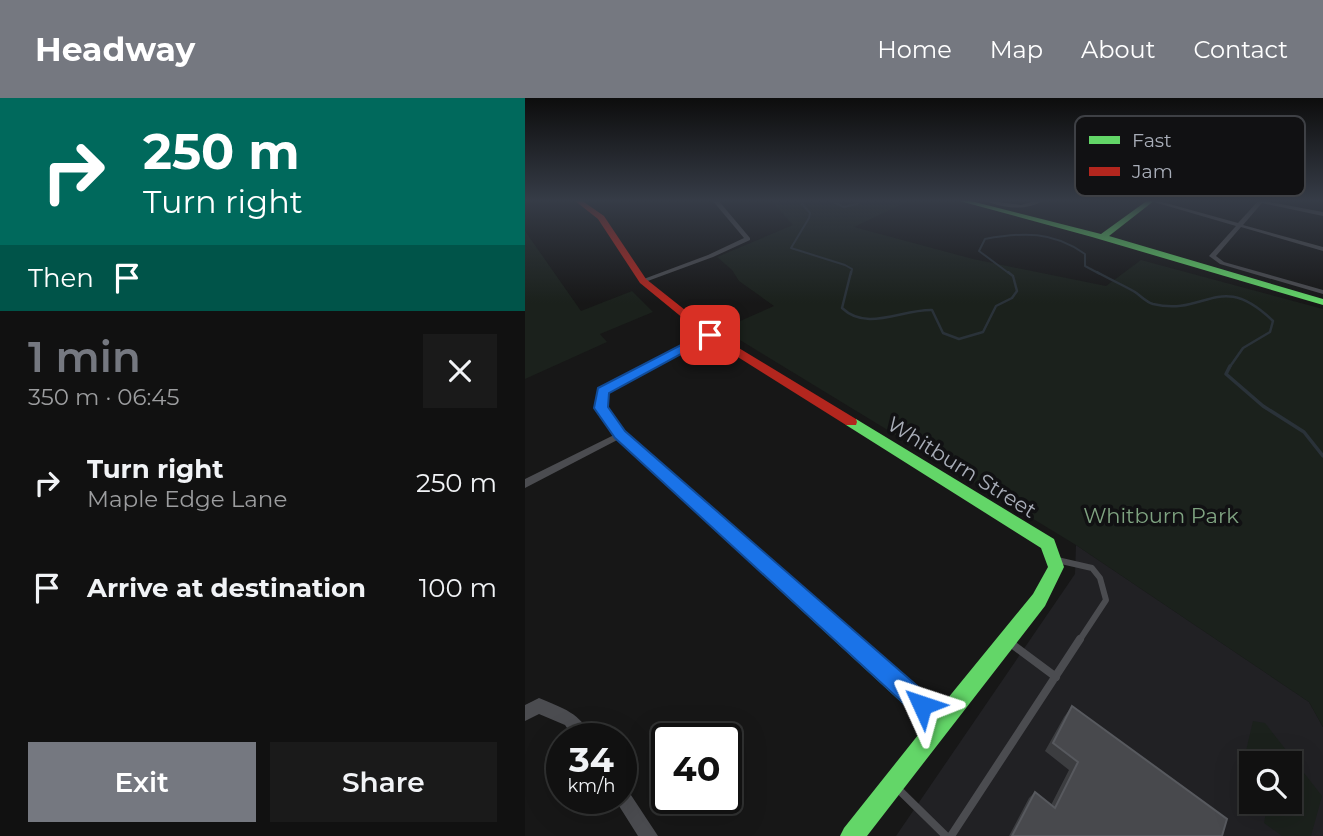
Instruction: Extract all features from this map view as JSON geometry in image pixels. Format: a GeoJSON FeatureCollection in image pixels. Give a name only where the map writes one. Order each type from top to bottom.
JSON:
{"type":"FeatureCollection","features":[{"type":"Feature","properties":{"kind":"street","name":"Whitburn Street"},"geometry":{"type":"LineString","coordinates":[[612,234],[643,281],[710,335],[1048,544],[1054,559]]}},
{"type":"Feature","properties":{"kind":"street"},"geometry":{"type":"LineString","coordinates":[[643,281],[731,248],[748,239],[744,234]]}},
{"type":"Feature","properties":{"kind":"street"},"geometry":{"type":"LineString","coordinates":[[1094,234],[1323,302]]}},
{"type":"Feature","properties":{"kind":"street"},"geometry":{"type":"LineString","coordinates":[[1104,237],[1107,234]]}},
{"type":"Feature","properties":{"kind":"street"},"geometry":{"type":"LineString","coordinates":[[1233,234],[1212,256],[1222,263],[1323,292]]}},
{"type":"Feature","properties":{"kind":"street"},"geometry":{"type":"LineString","coordinates":[[1268,234],[1323,249]]}},
{"type":"Feature","properties":{"kind":"street"},"geometry":{"type":"LineString","coordinates":[[710,335],[602,391],[601,408],[620,435],[939,723]]}},
{"type":"Feature","properties":{"kind":"street"},"geometry":{"type":"LineString","coordinates":[[525,484],[620,435]]}},
{"type":"Feature","properties":{"kind":"street"},"geometry":{"type":"LineString","coordinates":[[852,836],[1039,600],[1056,567],[1054,559]]}},
{"type":"Feature","properties":{"kind":"street"},"geometry":{"type":"LineString","coordinates":[[525,713],[539,706],[572,723]]}},
{"type":"Feature","properties":{"kind":"street"},"geometry":{"type":"LineString","coordinates":[[634,814],[649,836]]}},
{"type":"Feature","properties":{"kind":"lane"},"geometry":{"type":"LineString","coordinates":[[893,784],[949,836],[1106,600],[1100,576],[1089,565],[1054,559]]}},
{"type":"Feature","properties":{"kind":"lane"},"geometry":{"type":"LineString","coordinates":[[1006,640],[1056,677]]}},
{"type":"Feature","properties":{"kind":"shaded area"},"geometry":{"type":"Polygon","coordinates":[[[1076,545],[1309,702],[1323,727],[1323,836],[896,836],[1075,574],[1076,545]]]}},
{"type":"Feature","properties":{"kind":"green space"},"geometry":{"type":"Polygon","coordinates":[[[525,234],[527,234],[581,311],[632,291],[653,312],[600,334],[607,342],[525,379],[525,234]]]}},
{"type":"Feature","properties":{"kind":"green space","name":"Whitburn Park"},"geometry":{"type":"Polygon","coordinates":[[[771,234],[882,234],[973,259],[1106,286],[1141,260],[1323,309],[1323,727],[1309,702],[1076,545],[722,329],[774,306],[739,281],[732,270],[717,257],[771,234]]]}},
{"type":"Feature","properties":{"kind":"green space"},"geometry":{"type":"Polygon","coordinates":[[[1253,721],[1265,723],[1287,751],[1246,751],[1253,721]]]}},
{"type":"Feature","properties":{"kind":"green space"},"geometry":{"type":"Polygon","coordinates":[[[1302,770],[1322,796],[1311,836],[1282,836],[1264,823],[1266,814],[1302,814],[1302,770]]]}},
{"type":"Feature","properties":{"kind":"building"},"geometry":{"type":"Polygon","coordinates":[[[1072,706],[1227,819],[1222,836],[1012,836],[1035,792],[1055,808],[1078,762],[1053,743],[1072,706]]]}},
{"type":"Feature","properties":{"kind":"waterway"},"geometry":{"type":"LineString","coordinates":[[799,234],[791,248],[845,265],[852,269],[851,274]]}},
{"type":"Feature","properties":{"kind":"waterway"},"geometry":{"type":"LineString","coordinates":[[1010,274],[979,251],[985,239],[1012,235],[1049,237],[1073,246],[1085,254],[1085,266],[1100,274]]}},
{"type":"Feature","properties":{"kind":"waterway"},"geometry":{"type":"LineString","coordinates":[[851,272],[842,308],[852,315],[874,319],[932,310],[943,333],[959,339],[983,332],[996,306],[1012,298],[1017,291],[1013,276],[1008,272]]}},
{"type":"Feature","properties":{"kind":"waterway"},"geometry":{"type":"LineString","coordinates":[[1097,272],[1153,304],[1187,305],[1226,296],[1239,298],[1255,306],[1273,321],[1270,332],[1243,348],[1229,368]]}},
{"type":"Feature","properties":{"kind":"waterway"},"geometry":{"type":"LineString","coordinates":[[1229,368],[1226,374],[1263,406],[1304,432],[1323,456]]}},
{"type":"Feature","properties":{"kind":"traffic: fast"},"geometry":{"type":"LineString","coordinates":[[1093,234],[1323,302]]}},
{"type":"Feature","properties":{"kind":"traffic: fast"},"geometry":{"type":"LineString","coordinates":[[1103,237],[1106,234]]}},
{"type":"Feature","properties":{"kind":"traffic: fast"},"geometry":{"type":"LineString","coordinates":[[710,335],[602,391],[601,408],[620,435],[939,723]]}},
{"type":"Feature","properties":{"kind":"traffic: fast"},"geometry":{"type":"LineString","coordinates":[[851,422],[1048,544],[1056,567],[1039,600],[852,836]]}},
{"type":"Feature","properties":{"kind":"traffic: jam"},"geometry":{"type":"LineString","coordinates":[[612,234],[643,281],[710,335],[851,422]]}},
{"type":"Feature","properties":{"kind":"route"},"geometry":{"type":"LineString","coordinates":[[710,335],[602,391],[601,408],[620,435],[922,705]]}}]}
